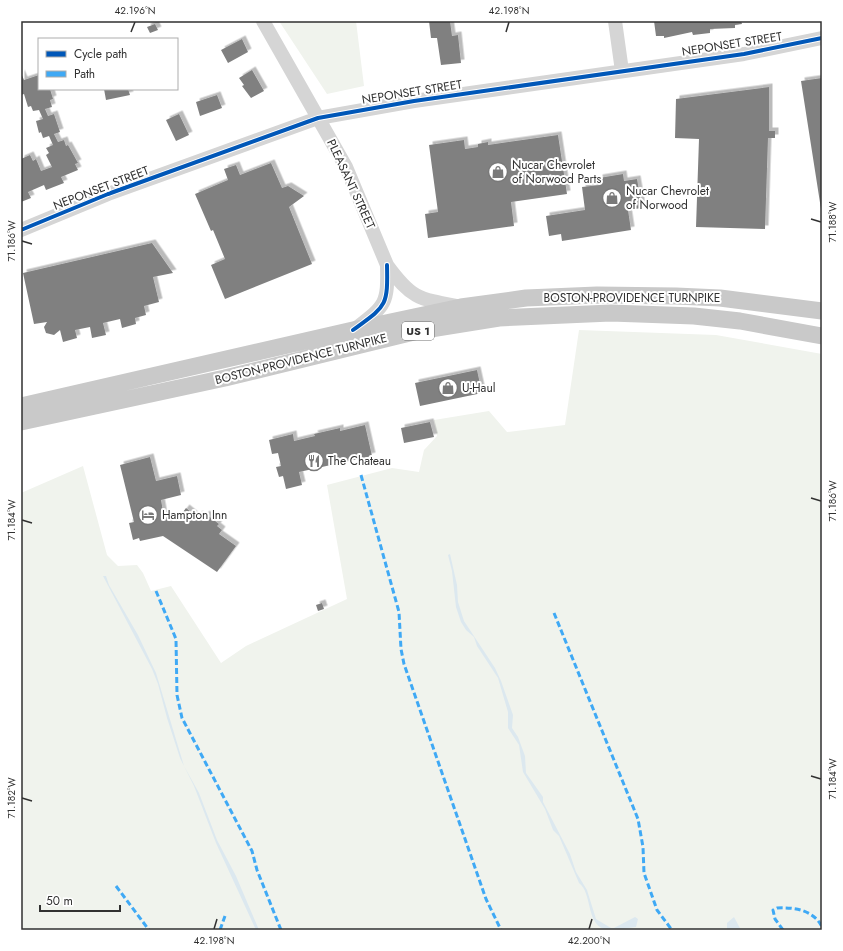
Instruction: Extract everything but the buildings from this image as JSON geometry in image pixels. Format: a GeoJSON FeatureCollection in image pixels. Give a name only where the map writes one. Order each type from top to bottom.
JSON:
{"type":"FeatureCollection","features":[{"type":"Feature","properties":{"kind":"main road","name":"BOSTON-PROVIDENCE TURNPIKE"},"geometry":{"type":"LineString","coordinates":[[21,406],[353,330],[461,307],[526,298],[613,295],[720,298],[822,311]]}},
{"type":"Feature","properties":{"kind":"main road","name":"BOSTON-PROVIDENCE TURNPIKE"},"geometry":{"type":"LineString","coordinates":[[21,422],[225,378],[418,331],[499,318],[575,313],[694,316],[740,321],[822,336]]}},
{"type":"Feature","properties":{"kind":"street","name":"PLEASANT STREET"},"geometry":{"type":"LineString","coordinates":[[263,21],[346,167],[387,265],[396,278],[416,297],[461,307]]}},
{"type":"Feature","properties":{"kind":"street"},"geometry":{"type":"LineString","coordinates":[[615,21],[622,71]]}},
{"type":"Feature","properties":{"kind":"street","name":"NEPONSET STREET"},"geometry":{"type":"LineString","coordinates":[[21,230],[108,194],[318,118],[414,101],[744,54],[822,38]]}},
{"type":"Feature","properties":{"kind":"street","name":"PLEASANT STREET"},"geometry":{"type":"LineString","coordinates":[[353,330],[380,310],[388,292],[387,265]]}},
{"type":"Feature","properties":{"kind":"shaded area"},"geometry":{"type":"Polygon","coordinates":[[[279,21],[356,21],[364,86],[327,94],[279,21]]]}},
{"type":"Feature","properties":{"kind":"shaded area"},"geometry":{"type":"Polygon","coordinates":[[[579,330],[716,335],[822,354],[822,930],[21,930],[21,493],[83,466],[107,555],[118,566],[137,565],[143,573],[151,591],[171,586],[221,663],[246,646],[347,599],[327,485],[392,468],[419,472],[424,450],[437,436],[434,420],[489,411],[507,432],[565,425],[579,330]]]}},
{"type":"Feature","properties":{"kind":"shaded area"},"geometry":{"type":"Polygon","coordinates":[[[450,554],[457,585],[458,602],[464,621],[495,668],[501,681],[513,715],[512,728],[518,737],[525,756],[526,773],[543,797],[543,802],[570,854],[576,872],[587,890],[596,919],[611,928],[614,928],[635,917],[638,919],[636,927],[608,930],[601,928],[592,916],[586,894],[579,883],[559,836],[553,830],[545,809],[523,772],[519,745],[508,728],[508,712],[498,678],[477,646],[474,637],[466,630],[461,622],[456,607],[452,571],[448,555],[450,554]]]}},
{"type":"Feature","properties":{"kind":"shaded area"},"geometry":{"type":"Polygon","coordinates":[[[103,576],[106,576],[109,585],[138,635],[156,673],[184,766],[180,758],[158,684],[152,669],[103,576]]]}},
{"type":"Feature","properties":{"kind":"shaded area"},"geometry":{"type":"Polygon","coordinates":[[[184,766],[199,793],[217,840],[236,876],[259,930],[256,930],[216,843],[194,786],[184,766]]]}},
{"type":"Feature","properties":{"kind":"shaded area"},"geometry":{"type":"Polygon","coordinates":[[[734,917],[741,930],[727,930],[727,923],[734,917]]]}},
{"type":"Feature","properties":{"kind":"marked path"},"geometry":{"type":"LineString","coordinates":[[361,475],[399,612],[401,649],[404,664],[486,899],[501,930]]}},
{"type":"Feature","properties":{"kind":"marked path"},"geometry":{"type":"LineString","coordinates":[[156,591],[176,639],[177,695],[182,718],[252,851],[257,870],[281,930]]}},
{"type":"Feature","properties":{"kind":"marked path"},"geometry":{"type":"LineString","coordinates":[[554,613],[638,819],[643,847],[644,873],[657,910],[672,930]]}},
{"type":"Feature","properties":{"kind":"marked path"},"geometry":{"type":"LineString","coordinates":[[116,886],[149,930]]}},
{"type":"Feature","properties":{"kind":"marked path"},"geometry":{"type":"LineString","coordinates":[[783,930],[775,919],[773,910],[777,908],[797,909],[809,913],[822,927]]}},
{"type":"Feature","properties":{"kind":"marked path"},"geometry":{"type":"LineString","coordinates":[[220,930],[225,916]]}},
{"type":"Feature","properties":{"kind":"cycle path"},"geometry":{"type":"LineString","coordinates":[[21,230],[108,194],[318,118],[414,101],[744,54],[822,38]]}},
{"type":"Feature","properties":{"kind":"cycle path"},"geometry":{"type":"LineString","coordinates":[[353,330],[379,310],[383,304],[387,290],[387,265]]}},
{"type":"Feature","properties":{"kind":"place","name":"Nucar Chevrolet of Norwood Parts"},"geometry":{"type":"Point","coordinates":[498,172]}},
{"type":"Feature","properties":{"kind":"place","name":"Nucar Chevrolet of Norwood"},"geometry":{"type":"Point","coordinates":[612,198]}},
{"type":"Feature","properties":{"kind":"place","name":"U-Haul"},"geometry":{"type":"Point","coordinates":[448,388]}},
{"type":"Feature","properties":{"kind":"place","name":"The Chateau"},"geometry":{"type":"Point","coordinates":[314,461]}},
{"type":"Feature","properties":{"kind":"place","name":"Hampton Inn"},"geometry":{"type":"Point","coordinates":[148,515]}}]}
